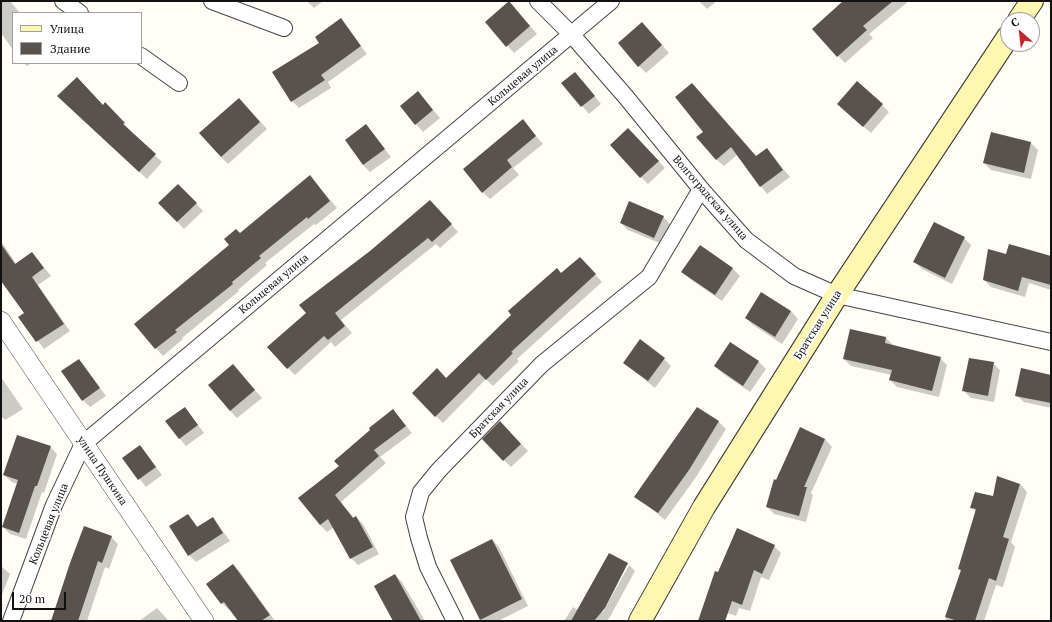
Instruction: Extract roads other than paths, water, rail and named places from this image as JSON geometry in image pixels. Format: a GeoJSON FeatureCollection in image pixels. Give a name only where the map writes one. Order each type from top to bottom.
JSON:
{"type":"FeatureCollection","features":[{"type":"Feature","properties":{"kind":"main road"},"geometry":{"type":"LineString","coordinates":[[1024,12],[1032,1]]}},
{"type":"Feature","properties":{"kind":"main road","name":"Братская улица"},"geometry":{"type":"LineString","coordinates":[[640,621],[704,506],[837,295],[1000,49]]}},
{"type":"Feature","properties":{"kind":"street"},"geometry":{"type":"LineString","coordinates":[[63,1],[79,12]]}},
{"type":"Feature","properties":{"kind":"street"},"geometry":{"type":"LineString","coordinates":[[212,1],[284,28]]}},
{"type":"Feature","properties":{"kind":"street","name":"Волгоградская улица"},"geometry":{"type":"LineString","coordinates":[[538,1],[572,35],[626,97],[701,189],[746,240],[794,276],[837,295],[1051,342]]}},
{"type":"Feature","properties":{"kind":"street","name":"Кольцевая улица"},"geometry":{"type":"LineString","coordinates":[[11,621],[54,505],[83,444],[611,1]]}},
{"type":"Feature","properties":{"kind":"street"},"geometry":{"type":"LineString","coordinates":[[142,57],[179,83]]}},
{"type":"Feature","properties":{"kind":"street","name":"Братская улица"},"geometry":{"type":"LineString","coordinates":[[455,621],[428,567],[419,538],[414,517],[421,492],[438,470],[542,364],[649,277],[701,189]]}},
{"type":"Feature","properties":{"kind":"street","name":"улица Пушкина"},"geometry":{"type":"LineString","coordinates":[[1,321],[204,621]]}}]}
